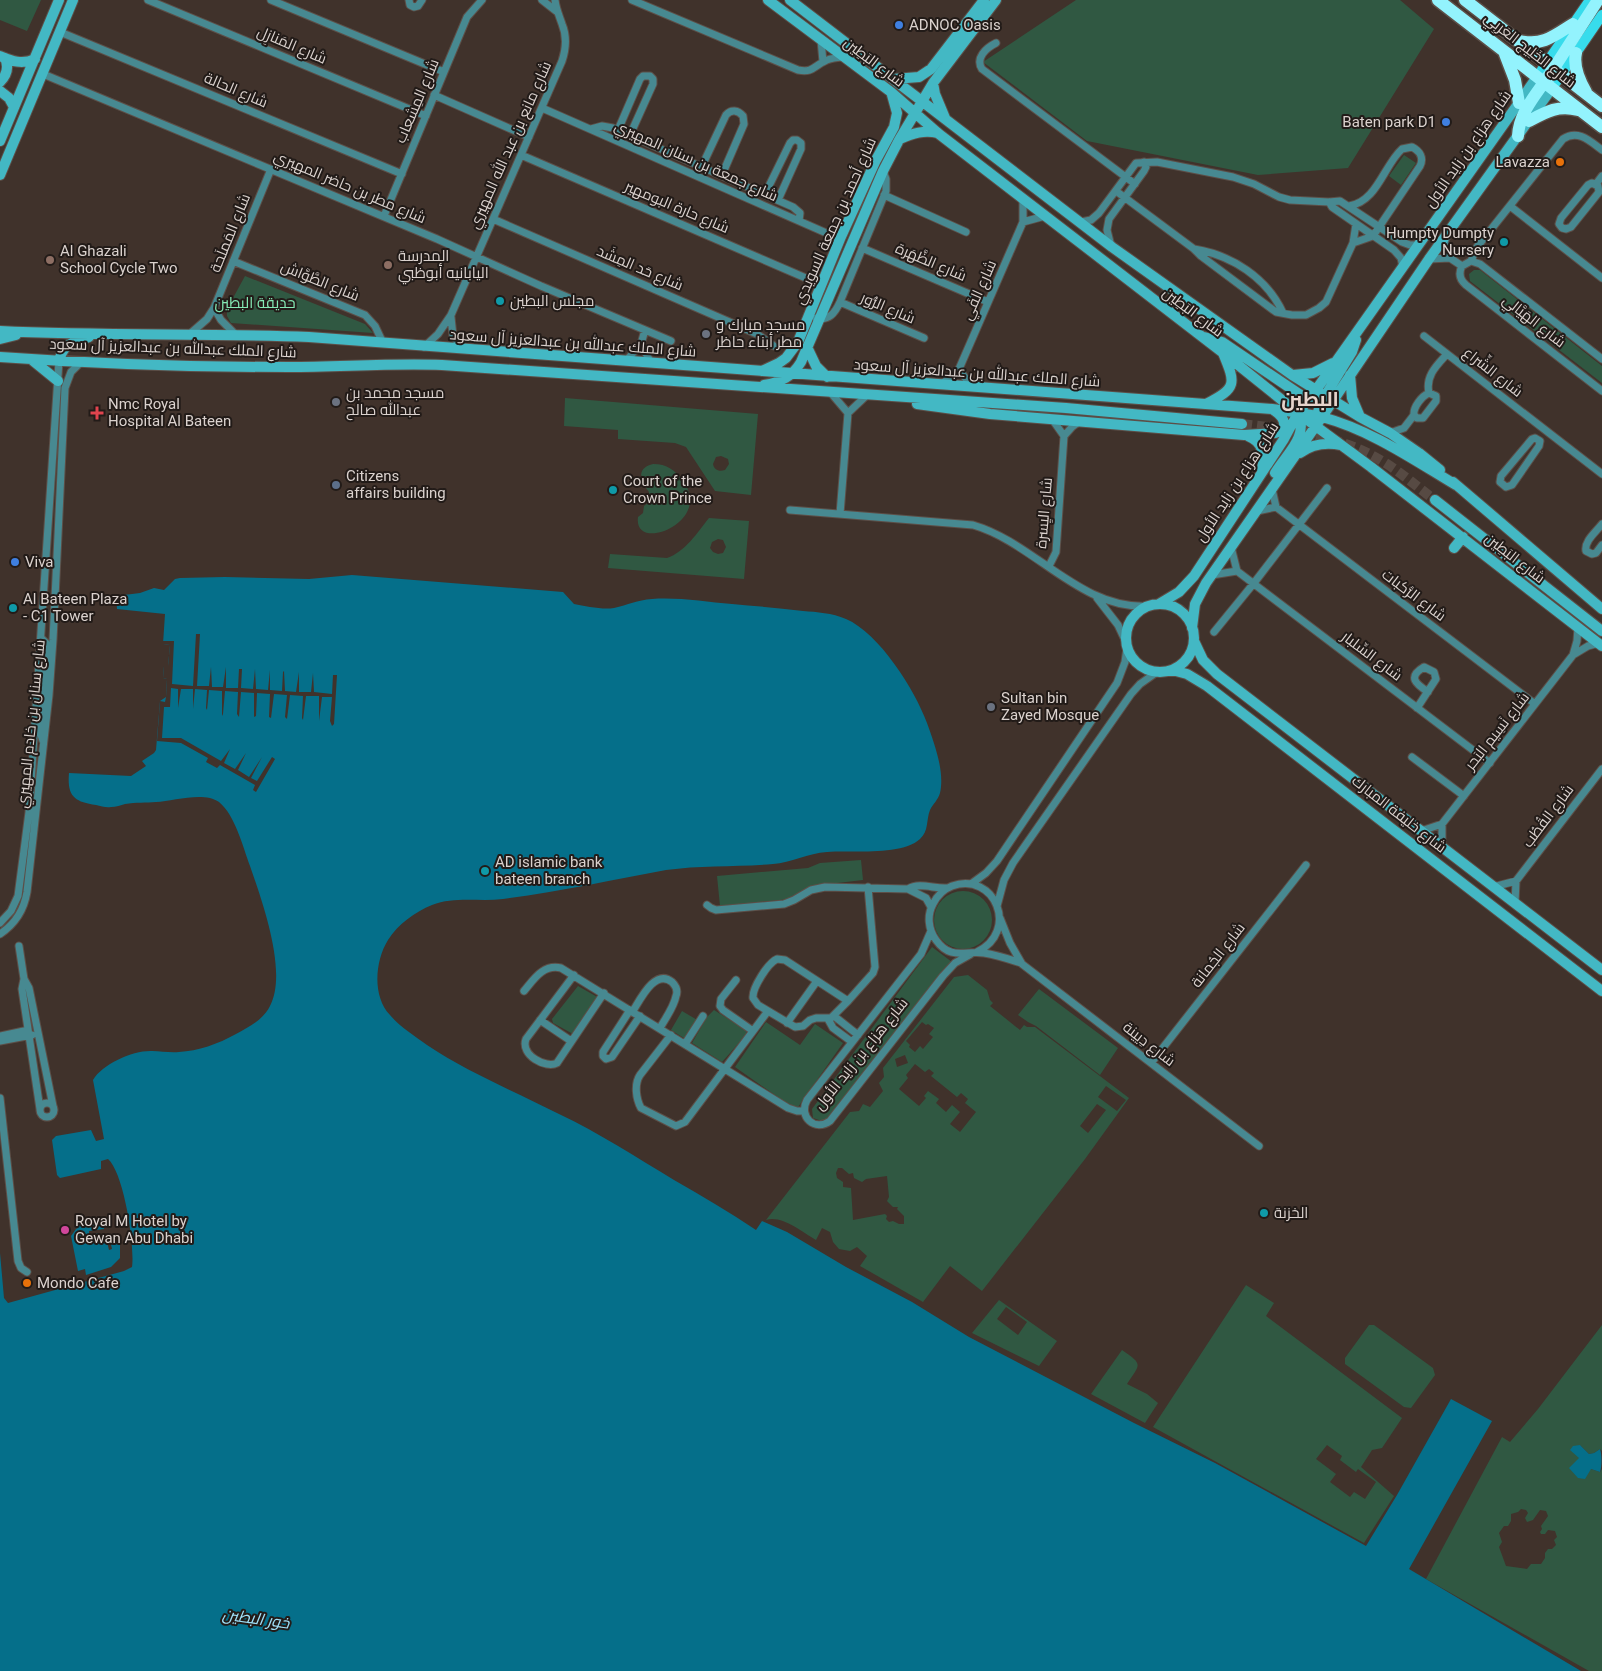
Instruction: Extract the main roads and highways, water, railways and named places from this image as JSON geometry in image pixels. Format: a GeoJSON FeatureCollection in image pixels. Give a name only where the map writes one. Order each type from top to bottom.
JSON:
{"type":"FeatureCollection","features":[{"type":"Feature","properties":{"kind":"highway","name":"شارع الخَلِيج العَربِي"},"geometry":{"type":"LineString","coordinates":[[1438,0],[1504,52],[1587,94],[1601,107]]}},
{"type":"Feature","properties":{"kind":"highway","name":"شارع الخَلِيج العَربِي"},"geometry":{"type":"LineString","coordinates":[[1465,0],[1518,40],[1581,110],[1602,127]]}},
{"type":"Feature","properties":{"kind":"highway"},"geometry":{"type":"LineString","coordinates":[[1518,136],[1521,118],[1598,0]]}},
{"type":"Feature","properties":{"kind":"highway"},"geometry":{"type":"LineString","coordinates":[[1450,9],[1465,13],[1550,75],[1601,107]]}},
{"type":"Feature","properties":{"kind":"highway"},"geometry":{"type":"LineString","coordinates":[[1518,40],[1530,43],[1539,42],[1554,36],[1572,24]]}},
{"type":"Feature","properties":{"kind":"highway"},"geometry":{"type":"LineString","coordinates":[[1504,52],[1515,80],[1519,103]]}},
{"type":"Feature","properties":{"kind":"highway"},"geometry":{"type":"LineString","coordinates":[[1576,53],[1577,72],[1587,94]]}},
{"type":"Feature","properties":{"kind":"highway"},"geometry":{"type":"LineString","coordinates":[[1529,121],[1558,108],[1581,110]]}},
{"type":"Feature","properties":{"kind":"main road"},"geometry":{"type":"LineString","coordinates":[[0,141],[60,0]]}},
{"type":"Feature","properties":{"kind":"main road"},"geometry":{"type":"LineString","coordinates":[[0,175],[74,0]]}},
{"type":"Feature","properties":{"kind":"main road","name":"شارع البَطِين"},"geometry":{"type":"LineString","coordinates":[[768,0],[891,92],[939,134],[1222,352],[1298,413],[1318,420],[1345,446],[1601,644]]}},
{"type":"Feature","properties":{"kind":"main road","name":"شارع البَطِين"},"geometry":{"type":"LineString","coordinates":[[790,0],[1112,247],[1292,375],[1320,398],[1390,433],[1431,462],[1602,608]]}},
{"type":"Feature","properties":{"kind":"main road"},"geometry":{"type":"LineString","coordinates":[[894,79],[919,78],[931,69],[984,0]]}},
{"type":"Feature","properties":{"kind":"main road","name":"شارع أحمد بن جمعة السويدي"},"geometry":{"type":"LineString","coordinates":[[759,372],[779,363],[792,351],[815,316],[848,252],[883,171],[899,140],[933,83],[996,0]]}},
{"type":"Feature","properties":{"kind":"main road","name":"شارع هزاع بن زايد الأول"},"geometry":{"type":"LineString","coordinates":[[1159,604],[1179,592],[1194,576],[1298,413],[1350,376],[1444,238],[1529,121],[1572,24],[1590,0]]}},
{"type":"Feature","properties":{"kind":"main road","name":"شارع هزاع بن زايد الأول"},"geometry":{"type":"LineString","coordinates":[[1192,628],[1193,612],[1198,597],[1318,420],[1320,398],[1340,357],[1519,103],[1576,53],[1602,15]]}},
{"type":"Feature","properties":{"kind":"main road"},"geometry":{"type":"LineString","coordinates":[[2,57],[22,63],[34,59]]}},
{"type":"Feature","properties":{"kind":"main road"},"geometry":{"type":"LineString","coordinates":[[0,82],[7,70],[2,57]]}},
{"type":"Feature","properties":{"kind":"main road"},"geometry":{"type":"LineString","coordinates":[[933,83],[935,94],[946,118]]}},
{"type":"Feature","properties":{"kind":"main road"},"geometry":{"type":"LineString","coordinates":[[0,91],[9,98],[14,107]]}},
{"type":"Feature","properties":{"kind":"main road","name":"شارع أحمد بن جمعة السويدي"},"geometry":{"type":"LineString","coordinates":[[793,374],[808,347],[822,285],[840,239],[872,167],[896,121],[895,100],[891,92]]}},
{"type":"Feature","properties":{"kind":"main road"},"geometry":{"type":"LineString","coordinates":[[890,134],[895,135],[899,140],[923,132],[939,134]]}},
{"type":"Feature","properties":{"kind":"main road"},"geometry":{"type":"LineString","coordinates":[[840,239],[848,252]]}},
{"type":"Feature","properties":{"kind":"main road","name":"شارع الملك عبدالله بن عبدالعزيز آل سعود"},"geometry":{"type":"LineString","coordinates":[[0,331],[95,334],[235,334],[309,337],[1272,409],[1298,413]]}},
{"type":"Feature","properties":{"kind":"main road"},"geometry":{"type":"LineString","coordinates":[[0,339],[24,332]]}},
{"type":"Feature","properties":{"kind":"main road"},"geometry":{"type":"LineString","coordinates":[[1357,333],[1352,352],[1320,398],[1318,420],[1380,441],[1456,485]]}},
{"type":"Feature","properties":{"kind":"main road"},"geometry":{"type":"LineString","coordinates":[[59,361],[62,351],[67,345],[95,334]]}},
{"type":"Feature","properties":{"kind":"main road"},"geometry":{"type":"LineString","coordinates":[[1200,336],[1222,342],[1320,398]]}},
{"type":"Feature","properties":{"kind":"main road"},"geometry":{"type":"LineString","coordinates":[[808,347],[816,366],[827,377]]}},
{"type":"Feature","properties":{"kind":"main road"},"geometry":{"type":"LineString","coordinates":[[1206,404],[1225,394],[1231,385],[1232,374],[1222,352]]}},
{"type":"Feature","properties":{"kind":"main road","name":"شارع الملك عبدالله بن عبدالعزيز آل سعود"},"geometry":{"type":"LineString","coordinates":[[0,357],[157,366],[281,367],[426,364],[1066,408],[1242,424]]}},
{"type":"Feature","properties":{"kind":"main road"},"geometry":{"type":"LineString","coordinates":[[1292,375],[1319,371],[1340,357]]}},
{"type":"Feature","properties":{"kind":"main road"},"geometry":{"type":"LineString","coordinates":[[30,359],[58,381]]}},
{"type":"Feature","properties":{"kind":"main road"},"geometry":{"type":"LineString","coordinates":[[747,387],[779,382],[793,374]]}},
{"type":"Feature","properties":{"kind":"main road"},"geometry":{"type":"LineString","coordinates":[[1350,376],[1352,398],[1360,417]]}},
{"type":"Feature","properties":{"kind":"main road"},"geometry":{"type":"LineString","coordinates":[[867,395],[961,410],[1244,435],[1275,433],[1283,430],[1285,425],[1284,419],[1272,409]]}},
{"type":"Feature","properties":{"kind":"main road"},"geometry":{"type":"LineString","coordinates":[[1272,489],[1276,473],[1300,434],[1302,423],[1298,413]]}},
{"type":"Feature","properties":{"kind":"main road"},"geometry":{"type":"LineString","coordinates":[[1244,435],[1254,439],[1263,449],[1262,472]]}},
{"type":"Feature","properties":{"kind":"main road"},"geometry":{"type":"LineString","coordinates":[[1295,456],[1303,450],[1318,444],[1332,443],[1345,446]]}},
{"type":"Feature","properties":{"kind":"main road","name":"شارع البَطِين"},"geometry":{"type":"LineString","coordinates":[[1435,500],[1602,631]]}},
{"type":"Feature","properties":{"kind":"main road"},"geometry":{"type":"LineString","coordinates":[[1454,548],[1462,537]]}},
{"type":"Feature","properties":{"kind":"main road"},"geometry":{"type":"LineString","coordinates":[[1159,604],[1171,606],[1182,612],[1192,628],[1194,641],[1187,659],[1172,670],[1157,672],[1138,665],[1126,645],[1126,635],[1131,620],[1148,606],[1159,604]]}},
{"type":"Feature","properties":{"kind":"main road","name":"شارع خليفة المبارك"},"geometry":{"type":"LineString","coordinates":[[1194,641],[1199,654],[1212,670],[1602,970]]}},
{"type":"Feature","properties":{"kind":"main road","name":"شارع خليفة المبارك"},"geometry":{"type":"LineString","coordinates":[[1172,670],[1194,677],[1207,686],[1602,991]]}},
{"type":"Feature","properties":{"kind":"water","name":"خور البطين"},"geometry":{"type":"Polygon","coordinates":[[[352,575],[563,592],[574,604],[599,608],[614,608],[637,601],[672,599],[819,612],[841,617],[858,626],[871,637],[883,649],[905,679],[927,723],[940,766],[940,793],[930,810],[925,832],[920,839],[901,848],[820,853],[773,864],[692,867],[666,870],[524,896],[494,900],[449,901],[432,905],[407,919],[397,929],[388,940],[380,958],[377,978],[380,998],[384,1007],[398,1023],[443,1055],[588,1129],[756,1230],[762,1221],[787,1232],[846,1267],[912,1302],[969,1337],[1215,1463],[1366,1546],[1451,1399],[1492,1421],[1409,1569],[1581,1671],[0,1671],[0,1253],[4,1298],[8,1303],[124,1271],[132,1267],[132,1243],[127,1210],[114,1167],[108,1159],[101,1161],[101,1169],[60,1178],[57,1175],[52,1140],[56,1136],[91,1130],[96,1141],[104,1139],[93,1080],[103,1069],[119,1059],[136,1053],[201,1049],[222,1041],[246,1029],[260,1019],[270,1006],[275,992],[275,956],[266,917],[238,832],[230,815],[219,802],[205,797],[197,797],[129,803],[107,807],[77,800],[71,792],[69,773],[131,776],[146,766],[142,761],[156,750],[160,701],[166,697],[167,679],[163,678],[164,666],[168,666],[170,645],[163,644],[165,614],[117,609],[116,596],[140,593],[154,588],[164,590],[175,579],[180,578],[309,579],[352,575]]]}},
{"type":"Feature","properties":{"kind":"water"},"geometry":{"type":"Polygon","coordinates":[[[102,1220],[104,1229],[89,1231],[89,1236],[99,1233],[100,1238],[106,1237],[109,1250],[112,1249],[109,1236],[120,1234],[120,1258],[111,1267],[86,1275],[85,1269],[78,1271],[71,1236],[78,1228],[78,1225],[102,1220]]]}},
{"type":"Feature","properties":{"kind":"water"},"geometry":{"type":"Polygon","coordinates":[[[1580,1445],[1589,1454],[1600,1449],[1601,1454],[1600,1472],[1591,1469],[1585,1479],[1578,1478],[1569,1468],[1579,1458],[1570,1450],[1573,1446],[1580,1445]]]}},
{"type":"Feature","properties":{"kind":"tunnel"},"geometry":{"type":"LineString","coordinates":[[1242,424],[1296,431],[1349,445],[1389,465],[1435,500]]}},
{"type":"Feature","properties":{"kind":"place","name":"ADNOC Oasis"},"geometry":{"type":"Point","coordinates":[899,25]}},
{"type":"Feature","properties":{"kind":"place","name":"Baten park D1"},"geometry":{"type":"Point","coordinates":[1446,122]}},
{"type":"Feature","properties":{"kind":"place","name":"Lavazza"},"geometry":{"type":"Point","coordinates":[1560,162]}},
{"type":"Feature","properties":{"kind":"place","name":"Humpty Dumpty Nursery"},"geometry":{"type":"Point","coordinates":[1504,242]}},
{"type":"Feature","properties":{"kind":"place","name":"Al Ghazali School Cycle Two"},"geometry":{"type":"Point","coordinates":[50,260]}},
{"type":"Feature","properties":{"kind":"place","name":"المدرسة اليابانيه أبوظبي"},"geometry":{"type":"Point","coordinates":[388,265]}},
{"type":"Feature","properties":{"kind":"place","name":"مجلس البطين"},"geometry":{"type":"Point","coordinates":[500,301]}},
{"type":"Feature","properties":{"kind":"place","name":"مسجد مبارك و مطر أبناء حاظر"},"geometry":{"type":"Point","coordinates":[706,334]}},
{"type":"Feature","properties":{"kind":"place","name":"مسجد محمد بن عبدالله صالح"},"geometry":{"type":"Point","coordinates":[336,402]}},
{"type":"Feature","properties":{"kind":"place","name":"Nmc Royal Hospital Al Bateen"},"geometry":{"type":"Point","coordinates":[97,413]}},
{"type":"Feature","properties":{"kind":"place","name":"Citizens affairs building"},"geometry":{"type":"Point","coordinates":[336,485]}},
{"type":"Feature","properties":{"kind":"place","name":"Court of the Crown Prince"},"geometry":{"type":"Point","coordinates":[613,490]}},
{"type":"Feature","properties":{"kind":"place","name":"Viva"},"geometry":{"type":"Point","coordinates":[15,562]}},
{"type":"Feature","properties":{"kind":"place","name":"Al Bateen Plaza - C1 Tower"},"geometry":{"type":"Point","coordinates":[13,608]}},
{"type":"Feature","properties":{"kind":"place","name":"Sultan bin Zayed Mosque"},"geometry":{"type":"Point","coordinates":[991,707]}},
{"type":"Feature","properties":{"kind":"place","name":"AD islamic bank bateen branch"},"geometry":{"type":"Point","coordinates":[485,871]}},
{"type":"Feature","properties":{"kind":"place","name":"الخزنة"},"geometry":{"type":"Point","coordinates":[1264,1213]}},
{"type":"Feature","properties":{"kind":"place","name":"Royal M Hotel by Gewan Abu Dhabi"},"geometry":{"type":"Point","coordinates":[65,1230]}},
{"type":"Feature","properties":{"kind":"place","name":"Mondo Cafe"},"geometry":{"type":"Point","coordinates":[27,1283]}},
{"type":"Feature","properties":{"kind":"district","name":"البطين"},"geometry":{"type":"Point","coordinates":[1310,399]}},
{"type":"Feature","properties":{"kind":"park label","name":"حديقة البطين"},"geometry":{"type":"Point","coordinates":[255,303]}}]}
